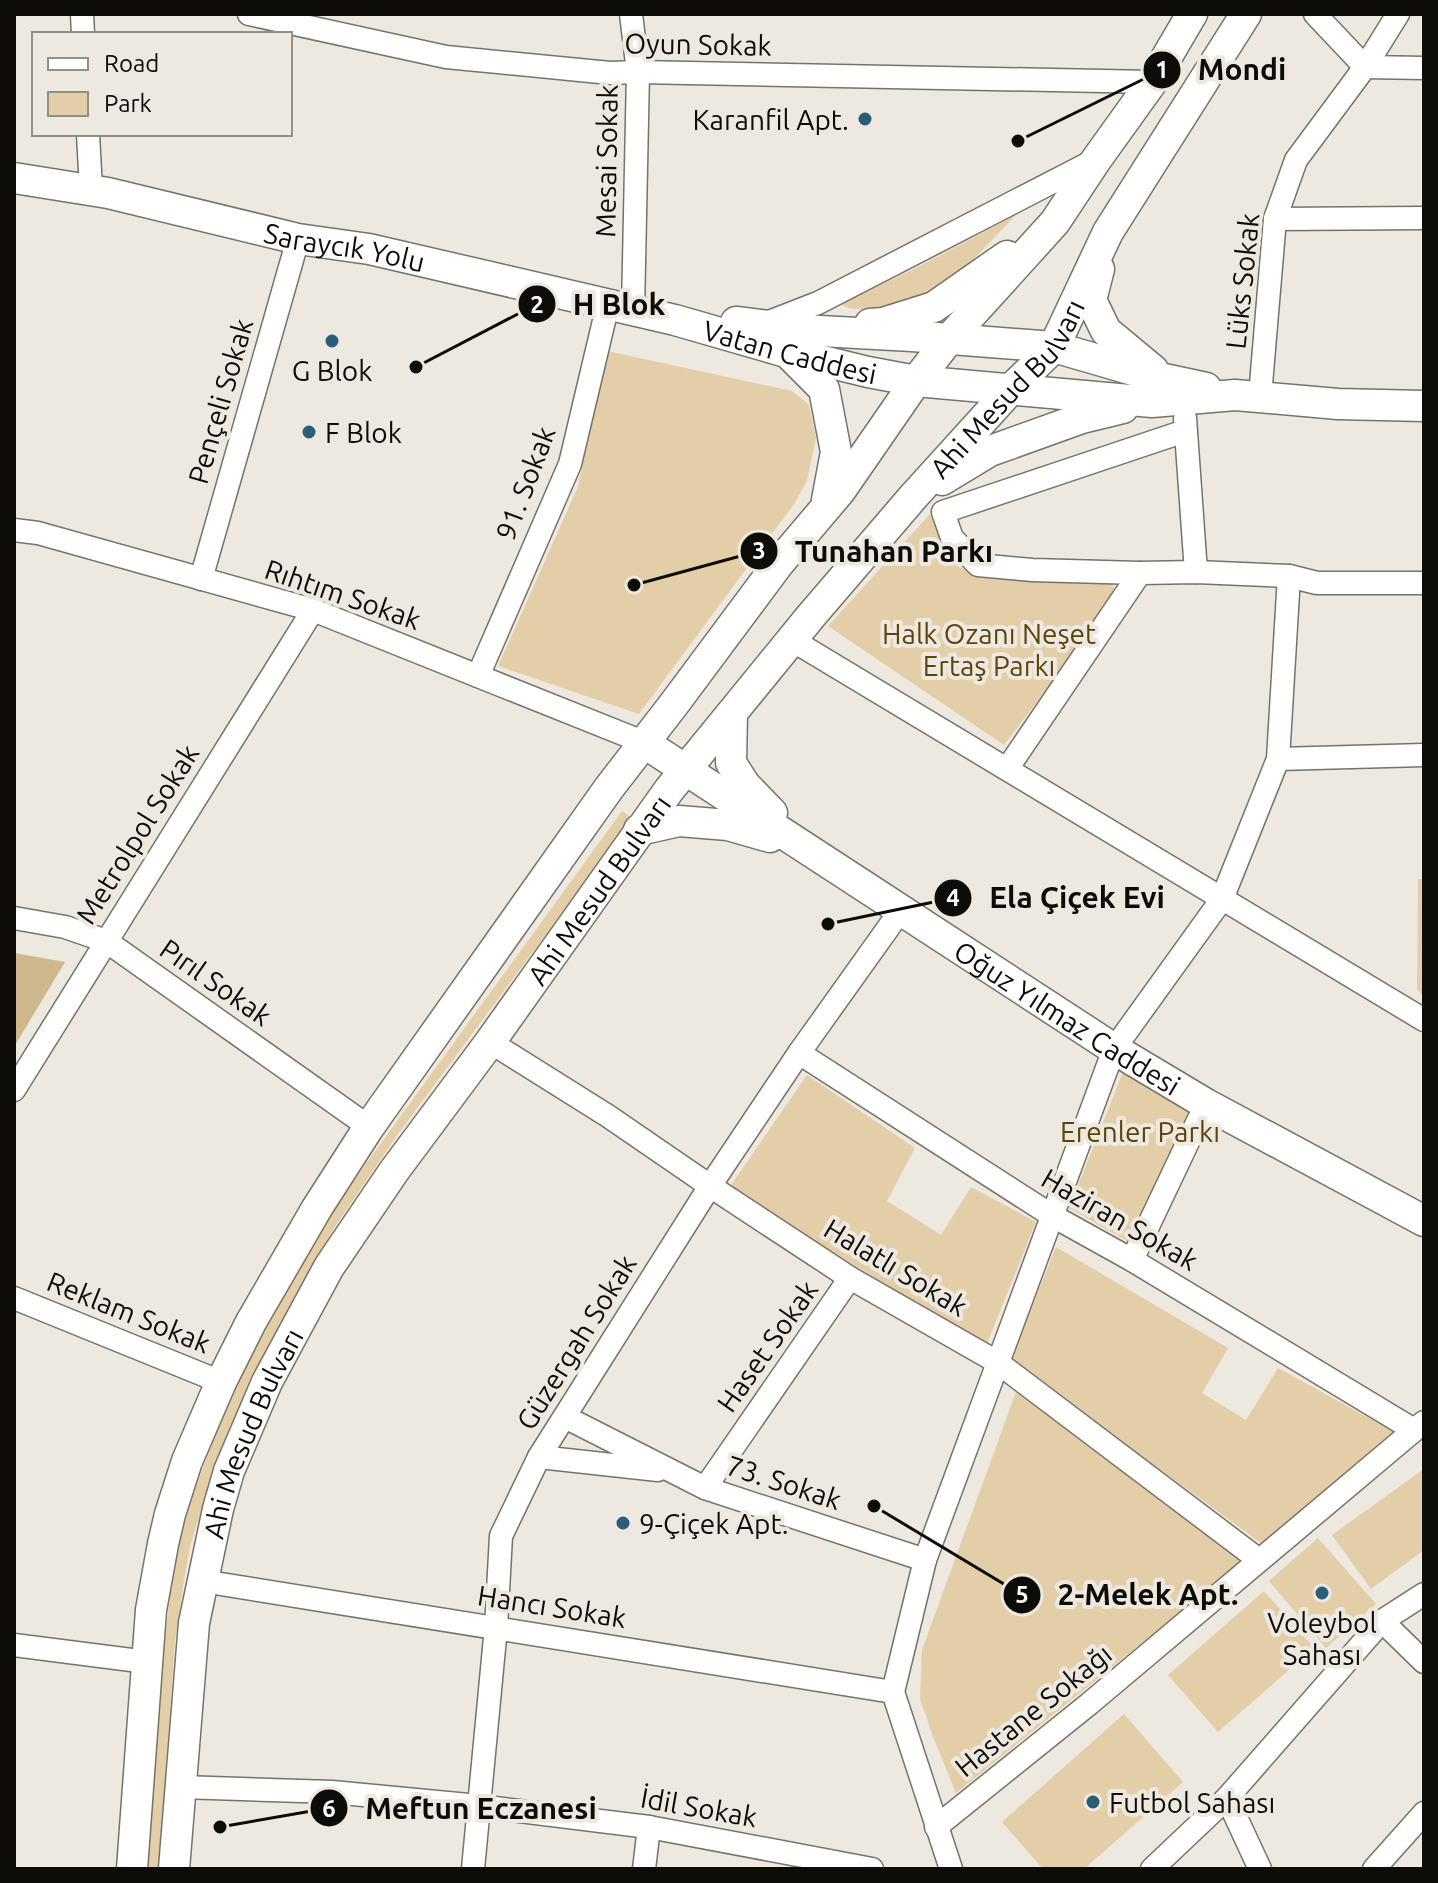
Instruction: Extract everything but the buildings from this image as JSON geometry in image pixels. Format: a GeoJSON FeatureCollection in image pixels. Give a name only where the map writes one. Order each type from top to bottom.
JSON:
{"type":"FeatureCollection","features":[{"type":"Feature","properties":{"kind":"main road","name":"Ahi Mesud Bulvarı"},"geometry":{"type":"LineString","coordinates":[[132,1869],[153,1598],[170,1514],[187,1461],[251,1322],[317,1208],[369,1127],[643,742],[779,563],[840,491],[949,339],[1055,222],[1152,82],[1192,14]]}},
{"type":"Feature","properties":{"kind":"main road","name":"Ahi Mesud Bulvarı"},"geometry":{"type":"LineString","coordinates":[[174,1869],[194,1623],[218,1509],[234,1457],[267,1382],[322,1280],[367,1209],[490,1042],[639,830],[685,771],[913,497],[1010,390],[1054,347],[1108,232],[1246,14]]}},
{"type":"Feature","properties":{"kind":"main road","name":"Saraycık Yolu"},"geometry":{"type":"LineString","coordinates":[[14,178],[91,190],[298,239],[369,249],[675,320]]}},
{"type":"Feature","properties":{"kind":"main road"},"geometry":{"type":"LineString","coordinates":[[826,508],[836,452],[824,389],[794,341],[883,323],[934,307],[1055,222]]}},
{"type":"Feature","properties":{"kind":"main road"},"geometry":{"type":"LineString","coordinates":[[913,497],[990,451],[1082,418],[1167,393],[1136,358],[1106,331],[1091,300],[1108,232]]}},
{"type":"Feature","properties":{"kind":"main road","name":"Vatan Caddesi"},"geometry":{"type":"LineString","coordinates":[[675,320],[701,318],[762,325],[868,372],[916,381],[1010,390],[1248,396],[1338,404],[1424,406]]}},
{"type":"Feature","properties":{"kind":"main road","name":"Vatan Caddesi"},"geometry":{"type":"LineString","coordinates":[[675,320],[794,341],[949,339],[1054,347],[1167,393]]}},
{"type":"Feature","properties":{"kind":"main road"},"geometry":{"type":"LineString","coordinates":[[732,714],[731,763],[745,785],[803,847]]}},
{"type":"Feature","properties":{"kind":"main road"},"geometry":{"type":"LineString","coordinates":[[643,742],[803,847]]}},
{"type":"Feature","properties":{"kind":"main road"},"geometry":{"type":"LineString","coordinates":[[639,830],[679,821],[728,825],[803,847]]}},
{"type":"Feature","properties":{"kind":"main road","name":"Oğuz Yılmaz Caddesi"},"geometry":{"type":"LineString","coordinates":[[803,847],[1114,1049],[1206,1104],[1424,1221]]}},
{"type":"Feature","properties":{"kind":"street","name":"Oyun Sokak"},"geometry":{"type":"LineString","coordinates":[[249,14],[446,57],[610,73],[1152,82]]}},
{"type":"Feature","properties":{"kind":"street","name":"Mesai Sokak"},"geometry":{"type":"LineString","coordinates":[[620,307],[638,72],[631,14]]}},
{"type":"Feature","properties":{"kind":"street"},"geometry":{"type":"LineString","coordinates":[[1315,14],[1365,67],[1424,68]]}},
{"type":"Feature","properties":{"kind":"street","name":"Lüks Sokak"},"geometry":{"type":"LineString","coordinates":[[1248,396],[1275,219],[1296,160],[1365,67],[1398,14]]}},
{"type":"Feature","properties":{"kind":"street"},"geometry":{"type":"LineString","coordinates":[[88,136],[91,190]]}},
{"type":"Feature","properties":{"kind":"street"},"geometry":{"type":"LineString","coordinates":[[762,325],[818,303],[1096,160]]}},
{"type":"Feature","properties":{"kind":"street"},"geometry":{"type":"LineString","coordinates":[[1275,219],[1424,218]]}},
{"type":"Feature","properties":{"kind":"street","name":"Pençeli Sokak"},"geometry":{"type":"LineString","coordinates":[[201,579],[298,239]]}},
{"type":"Feature","properties":{"kind":"street","name":"91. Sokak"},"geometry":{"type":"LineString","coordinates":[[478,676],[570,464],[620,307]]}},
{"type":"Feature","properties":{"kind":"street"},"geometry":{"type":"LineString","coordinates":[[1167,393],[1185,431],[1196,572]]}},
{"type":"Feature","properties":{"kind":"street"},"geometry":{"type":"LineString","coordinates":[[1185,431],[943,512],[952,538],[978,565],[1032,570],[1289,576],[1317,583],[1424,583]]}},
{"type":"Feature","properties":{"kind":"street","name":"Rıhtım Sokak"},"geometry":{"type":"LineString","coordinates":[[14,530],[38,533],[313,610],[643,742]]}},
{"type":"Feature","properties":{"kind":"street"},"geometry":{"type":"LineString","coordinates":[[1007,769],[1140,573]]}},
{"type":"Feature","properties":{"kind":"street"},"geometry":{"type":"LineString","coordinates":[[951,1869],[893,1692],[925,1560],[1114,1049],[1222,899],[1278,759],[1289,576]]}},
{"type":"Feature","properties":{"kind":"street","name":"Metrolpol Sokak"},"geometry":{"type":"LineString","coordinates":[[14,1090],[313,610]]}},
{"type":"Feature","properties":{"kind":"street"},"geometry":{"type":"LineString","coordinates":[[792,640],[1424,1020]]}},
{"type":"Feature","properties":{"kind":"street"},"geometry":{"type":"LineString","coordinates":[[1278,759],[1424,755]]}},
{"type":"Feature","properties":{"kind":"street","name":"Güzergah Sokak"},"geometry":{"type":"LineString","coordinates":[[473,1869],[496,1627],[501,1536],[539,1457],[710,1186],[799,1053],[901,910]]}},
{"type":"Feature","properties":{"kind":"street","name":"Pırıl Sokak"},"geometry":{"type":"LineString","coordinates":[[14,918],[65,927],[106,941],[369,1127]]}},
{"type":"Feature","properties":{"kind":"street","name":"Halatlı Sokak"},"geometry":{"type":"LineString","coordinates":[[490,1042],[608,1116],[850,1278],[997,1362],[1259,1560]]}},
{"type":"Feature","properties":{"kind":"street","name":"Haziran Sokak"},"geometry":{"type":"LineString","coordinates":[[799,1053],[1051,1215],[1419,1426]]}},
{"type":"Feature","properties":{"kind":"street"},"geometry":{"type":"LineString","coordinates":[[1132,1260],[1206,1104]]}},
{"type":"Feature","properties":{"kind":"street","name":"Haset Sokak"},"geometry":{"type":"LineString","coordinates":[[705,1488],[850,1278]]}},
{"type":"Feature","properties":{"kind":"street","name":"Reklam Sokak"},"geometry":{"type":"LineString","coordinates":[[14,1298],[221,1382]]}},
{"type":"Feature","properties":{"kind":"street","name":"73. Sokak"},"geometry":{"type":"LineString","coordinates":[[565,1417],[705,1488],[925,1560]]}},
{"type":"Feature","properties":{"kind":"street","name":"Hastane Sokağı"},"geometry":{"type":"LineString","coordinates":[[936,1827],[1089,1704],[1419,1426]]}},
{"type":"Feature","properties":{"kind":"street","name":"73. Sokak"},"geometry":{"type":"LineString","coordinates":[[539,1457],[672,1472]]}},
{"type":"Feature","properties":{"kind":"street","name":"Hancı Sokak"},"geometry":{"type":"LineString","coordinates":[[202,1581],[893,1692]]}},
{"type":"Feature","properties":{"kind":"street"},"geometry":{"type":"LineString","coordinates":[[1152,1869],[1227,1798],[1382,1621],[1424,1594]]}},
{"type":"Feature","properties":{"kind":"street"},"geometry":{"type":"LineString","coordinates":[[1382,1621],[1424,1662]]}},
{"type":"Feature","properties":{"kind":"street"},"geometry":{"type":"LineString","coordinates":[[14,1645],[147,1662]]}},
{"type":"Feature","properties":{"kind":"street","name":"İdil Sokak"},"geometry":{"type":"LineString","coordinates":[[181,1787],[332,1792],[479,1806],[649,1827],[872,1869]]}},
{"type":"Feature","properties":{"kind":"street"},"geometry":{"type":"LineString","coordinates":[[1227,1798],[1260,1869]]}},
{"type":"Feature","properties":{"kind":"street"},"geometry":{"type":"LineString","coordinates":[[1374,1869],[1424,1813]]}},
{"type":"Feature","properties":{"kind":"street"},"geometry":{"type":"LineString","coordinates":[[644,1869],[649,1827]]}},
{"type":"Feature","properties":{"kind":"green space"},"geometry":{"type":"Polygon","coordinates":[[[1016,215],[951,283],[895,308],[870,310],[848,308],[841,304],[922,265],[1016,215]]]}},
{"type":"Feature","properties":{"kind":"green space"},"geometry":{"type":"Polygon","coordinates":[[[607,351],[792,391],[809,405],[816,438],[807,481],[794,504],[639,714],[498,666],[578,487],[607,351]]]}},
{"type":"Feature","properties":{"kind":"green space","name":"Halk Ozanı Neşet Ertaş Parkı"},"geometry":{"type":"Polygon","coordinates":[[[930,514],[948,561],[981,578],[1112,584],[1116,593],[1004,745],[828,626],[930,514]]]}},
{"type":"Feature","properties":{"kind":"green space"},"geometry":{"type":"Polygon","coordinates":[[[622,811],[632,818],[398,1134],[334,1228],[245,1395],[211,1477],[190,1547],[175,1641],[159,1869],[147,1869],[164,1647],[174,1563],[187,1511],[224,1411],[326,1219],[622,811]]]}},
{"type":"Feature","properties":{"kind":"green space"},"geometry":{"type":"Polygon","coordinates":[[[1418,879],[1424,879],[1424,997],[1417,989],[1418,879]]]}},
{"type":"Feature","properties":{"kind":"green space","name":"Erenler Parkı"},"geometry":{"type":"Polygon","coordinates":[[[1125,1067],[1192,1110],[1129,1242],[1069,1208],[1125,1067]]]}},
{"type":"Feature","properties":{"kind":"green space"},"geometry":{"type":"Polygon","coordinates":[[[807,1075],[915,1148],[887,1201],[941,1235],[971,1187],[1036,1222],[986,1346],[729,1188],[807,1075]]]}},
{"type":"Feature","properties":{"kind":"green space"},"geometry":{"type":"Polygon","coordinates":[[[1056,1247],[1228,1348],[1202,1393],[1246,1420],[1278,1368],[1398,1434],[1261,1543],[1010,1360],[1056,1247]]]}},
{"type":"Feature","properties":{"kind":"green space"},"geometry":{"type":"Polygon","coordinates":[[[1016,1392],[1246,1559],[956,1793],[920,1699],[922,1650],[1016,1392]]]}},
{"type":"Feature","properties":{"kind":"green space"},"geometry":{"type":"Polygon","coordinates":[[[1424,1469],[1424,1550],[1371,1589],[1332,1535],[1424,1469]]]}},
{"type":"Feature","properties":{"kind":"green space","name":"Voleybol Sahası"},"geometry":{"type":"Polygon","coordinates":[[[1318,1538],[1376,1604],[1326,1648],[1269,1581],[1318,1538]]]}},
{"type":"Feature","properties":{"kind":"green space","name":"Futbol Sahası"},"geometry":{"type":"Polygon","coordinates":[[[1264,1591],[1314,1648],[1218,1732],[1168,1675],[1264,1591]]]}},
{"type":"Feature","properties":{"kind":"green space","name":"Futbol Sahası"},"geometry":{"type":"Polygon","coordinates":[[[1124,1714],[1183,1782],[1084,1869],[1043,1869],[1002,1822],[1124,1714]]]}},
{"type":"Feature","properties":{"kind":"shaded area"},"geometry":{"type":"Polygon","coordinates":[[[14,953],[65,962],[14,1047],[14,953]]]}},
{"type":"Feature","properties":{"kind":"place","name":"Karanfil Apt."},"geometry":{"type":"Point","coordinates":[865,119]}},
{"type":"Feature","properties":{"kind":"place","name":"Mondi"},"geometry":{"type":"Point","coordinates":[1018,141]}},
{"type":"Feature","properties":{"kind":"place","name":"G Blok"},"geometry":{"type":"Point","coordinates":[332,341]}},
{"type":"Feature","properties":{"kind":"place","name":"H Blok"},"geometry":{"type":"Point","coordinates":[416,367]}},
{"type":"Feature","properties":{"kind":"place","name":"F Blok"},"geometry":{"type":"Point","coordinates":[309,432]}},
{"type":"Feature","properties":{"kind":"place","name":"Tunahan Parkı"},"geometry":{"type":"Point","coordinates":[634,585]}},
{"type":"Feature","properties":{"kind":"place","name":"Ela Çiçek Evi"},"geometry":{"type":"Point","coordinates":[828,924]}},
{"type":"Feature","properties":{"kind":"place","name":"2-Melek Apt."},"geometry":{"type":"Point","coordinates":[874,1506]}},
{"type":"Feature","properties":{"kind":"place","name":"9-Çiçek Apt."},"geometry":{"type":"Point","coordinates":[623,1523]}},
{"type":"Feature","properties":{"kind":"place","name":"Voleybol Sahası"},"geometry":{"type":"Point","coordinates":[1322,1593]}},
{"type":"Feature","properties":{"kind":"place","name":"Futbol Sahası"},"geometry":{"type":"Point","coordinates":[1093,1802]}},
{"type":"Feature","properties":{"kind":"place","name":"Meftun Eczanesi"},"geometry":{"type":"Point","coordinates":[220,1827]}}]}
